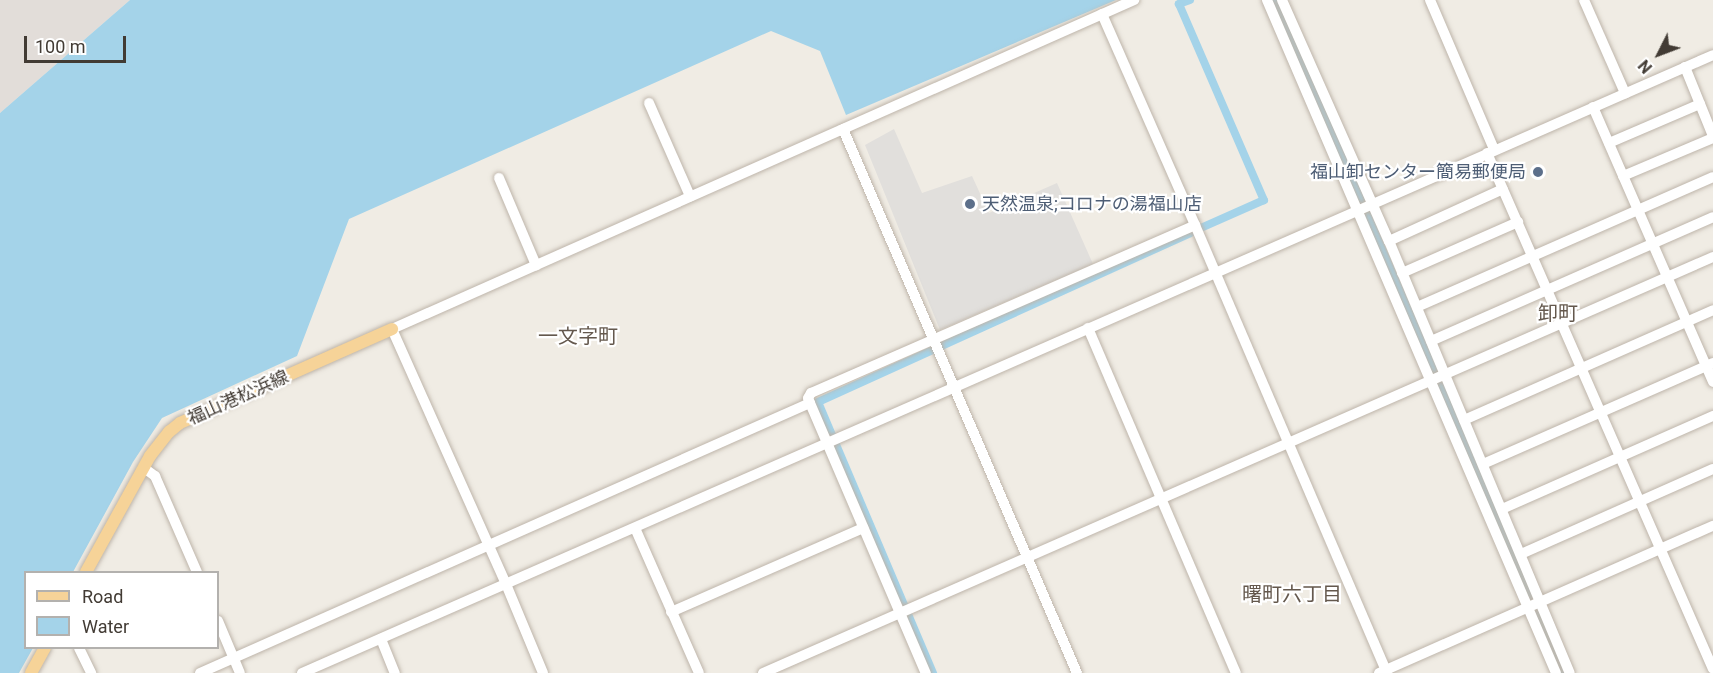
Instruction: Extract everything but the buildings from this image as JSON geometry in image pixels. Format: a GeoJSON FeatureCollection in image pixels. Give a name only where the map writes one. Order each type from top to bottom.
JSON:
{"type":"FeatureCollection","features":[{"type":"Feature","properties":{"kind":"main road","name":"福山港松浜線"},"geometry":{"type":"LineString","coordinates":[[87,571],[156,447],[180,423],[392,328]]}},
{"type":"Feature","properties":{"kind":"main road"},"geometry":{"type":"LineString","coordinates":[[31,673],[44,649]]}},
{"type":"Feature","properties":{"kind":"street"},"geometry":{"type":"LineString","coordinates":[[543,673],[489,545],[392,328],[1134,0]]}},
{"type":"Feature","properties":{"kind":"street"},"geometry":{"type":"LineString","coordinates":[[1267,0],[1364,207],[1389,241],[1431,341],[1438,379],[1464,420],[1521,554],[1556,673]]}},
{"type":"Feature","properties":{"kind":"street"},"geometry":{"type":"LineString","coordinates":[[1282,0],[1364,207],[1534,604],[1570,673]]}},
{"type":"Feature","properties":{"kind":"street"},"geometry":{"type":"LineString","coordinates":[[1430,0],[1491,151],[1503,189],[1713,669]]}},
{"type":"Feature","properties":{"kind":"street"},"geometry":{"type":"LineString","coordinates":[[1584,0],[1625,93]]}},
{"type":"Feature","properties":{"kind":"street"},"geometry":{"type":"LineString","coordinates":[[1102,15],[1195,225],[1383,672],[1713,526]]}},
{"type":"Feature","properties":{"kind":"street"},"geometry":{"type":"LineString","coordinates":[[302,673],[1713,55]]}},
{"type":"Feature","properties":{"kind":"street"},"geometry":{"type":"LineString","coordinates":[[1623,176],[1713,137],[1685,68]]}},
{"type":"Feature","properties":{"kind":"street"},"geometry":{"type":"LineString","coordinates":[[649,103],[690,196]]}},
{"type":"Feature","properties":{"kind":"street"},"geometry":{"type":"LineString","coordinates":[[1609,143],[1700,104]]}},
{"type":"Feature","properties":{"kind":"street"},"geometry":{"type":"LineString","coordinates":[[1593,107],[1666,278],[1686,322],[1710,365],[1713,382]]}},
{"type":"Feature","properties":{"kind":"street"},"geometry":{"type":"LineString","coordinates":[[843,129],[1077,673]]}},
{"type":"Feature","properties":{"kind":"street"},"geometry":{"type":"LineString","coordinates":[[1417,307],[1713,177]]}},
{"type":"Feature","properties":{"kind":"street"},"geometry":{"type":"LineString","coordinates":[[500,178],[536,265]]}},
{"type":"Feature","properties":{"kind":"street"},"geometry":{"type":"LineString","coordinates":[[1389,241],[1503,189]]}},
{"type":"Feature","properties":{"kind":"street"},"geometry":{"type":"LineString","coordinates":[[1431,341],[1713,218]]}},
{"type":"Feature","properties":{"kind":"street"},"geometry":{"type":"LineString","coordinates":[[1402,273],[1518,222]]}},
{"type":"Feature","properties":{"kind":"street"},"geometry":{"type":"LineString","coordinates":[[926,673],[905,612],[863,528],[832,442],[810,404],[808,398],[811,393],[1195,225]]}},
{"type":"Feature","properties":{"kind":"street"},"geometry":{"type":"LineString","coordinates":[[763,673],[1713,257]]}},
{"type":"Feature","properties":{"kind":"street"},"geometry":{"type":"LineString","coordinates":[[1464,420],[1713,310]]}},
{"type":"Feature","properties":{"kind":"street"},"geometry":{"type":"LineString","coordinates":[[1088,328],[1236,673]]}},
{"type":"Feature","properties":{"kind":"street"},"geometry":{"type":"LineString","coordinates":[[1483,464],[1710,365]]}},
{"type":"Feature","properties":{"kind":"street"},"geometry":{"type":"LineString","coordinates":[[200,673],[810,404]]}},
{"type":"Feature","properties":{"kind":"street"},"geometry":{"type":"LineString","coordinates":[[1502,509],[1713,416]]}},
{"type":"Feature","properties":{"kind":"street"},"geometry":{"type":"LineString","coordinates":[[144,468],[154,476],[195,571]]}},
{"type":"Feature","properties":{"kind":"street"},"geometry":{"type":"LineString","coordinates":[[1521,554],[1713,470]]}},
{"type":"Feature","properties":{"kind":"street"},"geometry":{"type":"LineString","coordinates":[[635,528],[699,673]]}},
{"type":"Feature","properties":{"kind":"street"},"geometry":{"type":"LineString","coordinates":[[671,612],[863,528]]}},
{"type":"Feature","properties":{"kind":"street"},"geometry":{"type":"LineString","coordinates":[[219,623],[240,673]]}},
{"type":"Feature","properties":{"kind":"street"},"geometry":{"type":"LineString","coordinates":[[381,639],[395,673]]}},
{"type":"Feature","properties":{"kind":"street"},"geometry":{"type":"LineString","coordinates":[[79,649],[91,673]]}},
{"type":"Feature","properties":{"kind":"shaded area"},"geometry":{"type":"Polygon","coordinates":[[[0,0],[130,0],[0,113],[0,0]]]}},
{"type":"Feature","properties":{"kind":"shaded area"},"geometry":{"type":"Polygon","coordinates":[[[894,129],[922,193],[972,176],[989,213],[1057,183],[1093,264],[940,330],[865,145],[894,129]]]}},
{"type":"Feature","properties":{"kind":"water"},"geometry":{"type":"Polygon","coordinates":[[[130,0],[1116,0],[846,115],[820,51],[771,31],[349,219],[297,356],[162,418],[133,462],[74,571],[24,571],[24,649],[32,649],[19,673],[0,673],[0,113],[130,0]]]}},
{"type":"Feature","properties":{"kind":"waterway"},"geometry":{"type":"LineString","coordinates":[[1190,0],[1179,4],[1264,200],[1203,227]]}},
{"type":"Feature","properties":{"kind":"waterway"},"geometry":{"type":"LineString","coordinates":[[1275,0],[1564,673]]}},
{"type":"Feature","properties":{"kind":"waterway"},"geometry":{"type":"LineString","coordinates":[[933,673],[818,402],[1190,233]]}},
{"type":"Feature","properties":{"kind":"place","name":"福山卸センター簡易郵便局"},"geometry":{"type":"Point","coordinates":[1538,172]}},
{"type":"Feature","properties":{"kind":"place","name":"天然温泉;コロナの湯福山店"},"geometry":{"type":"Point","coordinates":[970,204]}},
{"type":"Feature","properties":{"kind":"district","name":"卸町"},"geometry":{"type":"Point","coordinates":[1558,313]}},
{"type":"Feature","properties":{"kind":"district","name":"一文字町"},"geometry":{"type":"Point","coordinates":[578,336]}},
{"type":"Feature","properties":{"kind":"district","name":"曙町六丁目"},"geometry":{"type":"Point","coordinates":[1292,594]}}]}
